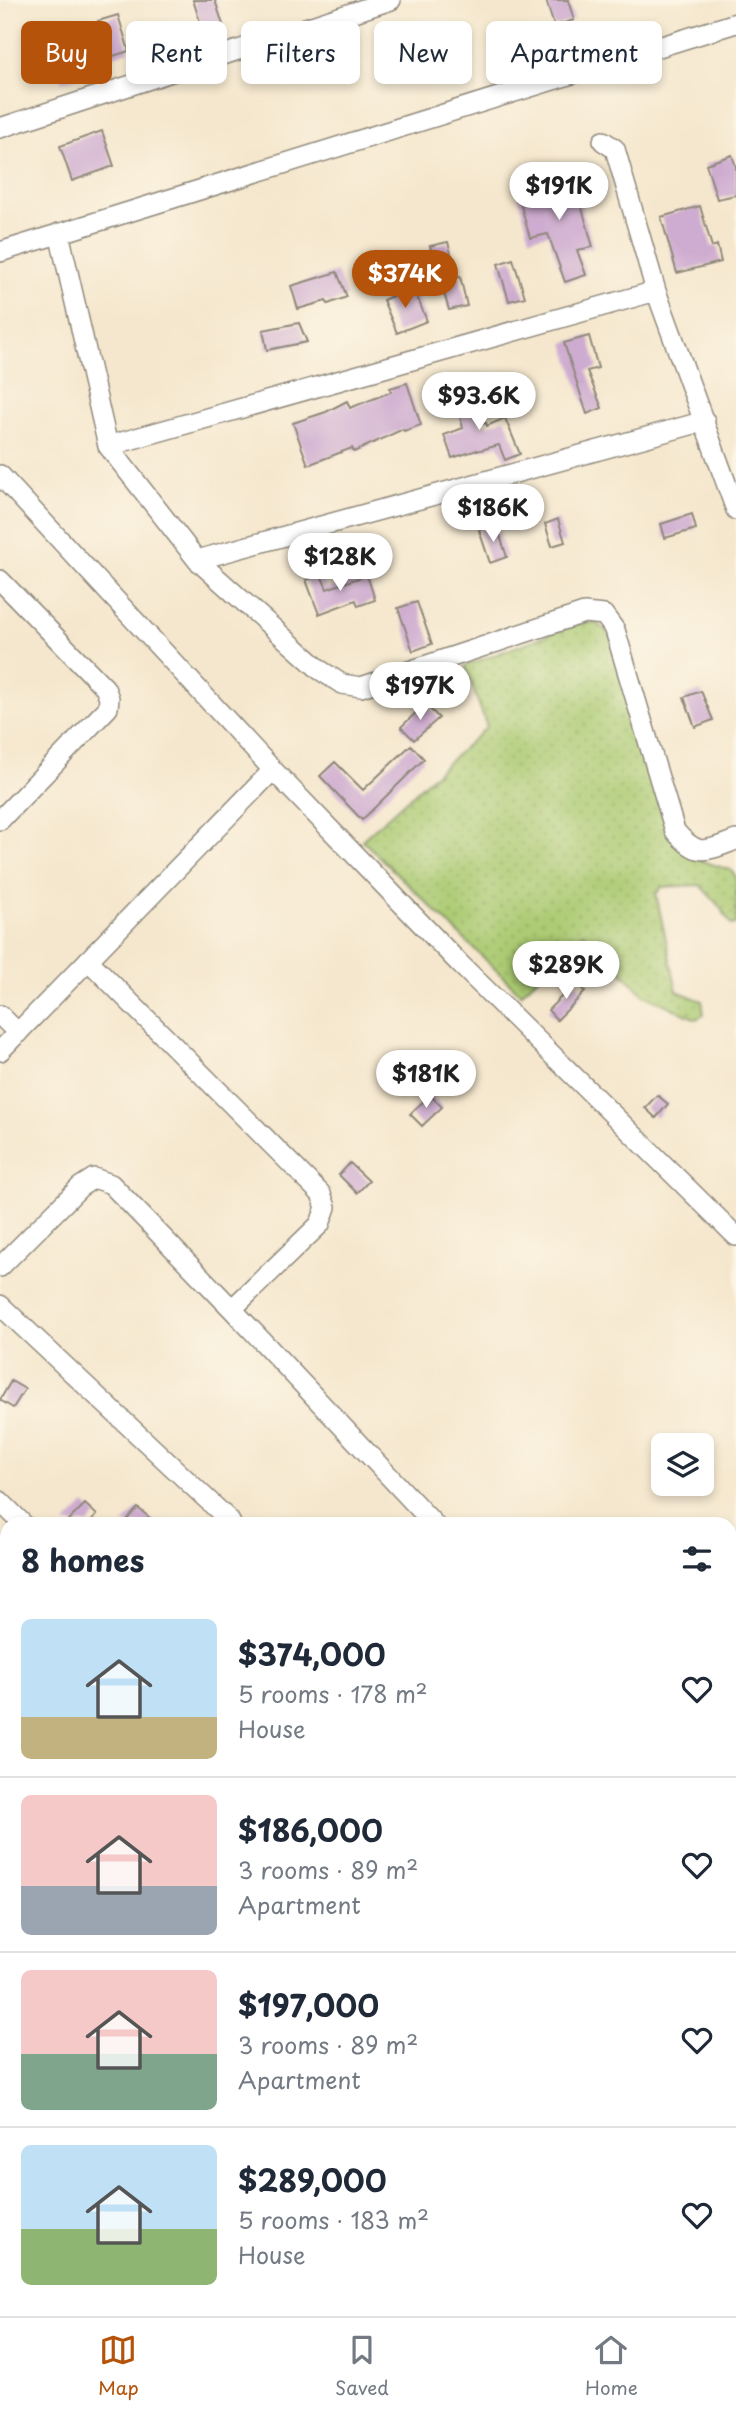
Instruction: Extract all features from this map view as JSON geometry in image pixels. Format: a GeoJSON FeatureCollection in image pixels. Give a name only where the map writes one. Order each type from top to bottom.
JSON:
{"type":"FeatureCollection","features":[{"type":"Feature","properties":{"kind":"street"},"geometry":{"type":"LineString","coordinates":[[0,128],[391,0]]}},
{"type":"Feature","properties":{"kind":"street"},"geometry":{"type":"LineString","coordinates":[[0,252],[736,23]]}},
{"type":"Feature","properties":{"kind":"street"},"geometry":{"type":"LineString","coordinates":[[603,141],[615,149],[656,291],[736,510]]}},
{"type":"Feature","properties":{"kind":"street"},"geometry":{"type":"LineString","coordinates":[[60,233],[108,446],[197,559],[320,670],[342,684],[361,687],[584,613],[604,615],[615,629],[675,831],[687,846],[706,851],[736,840]]}},
{"type":"Feature","properties":{"kind":"street"},"geometry":{"type":"LineString","coordinates":[[108,446],[656,291]]}},
{"type":"Feature","properties":{"kind":"street"},"geometry":{"type":"LineString","coordinates":[[197,559],[705,421]]}},
{"type":"Feature","properties":{"kind":"street"},"geometry":{"type":"LineString","coordinates":[[0,475],[273,770],[460,964],[736,1236]]}},
{"type":"Feature","properties":{"kind":"street"},"geometry":{"type":"LineString","coordinates":[[0,580],[105,688],[109,698],[108,708],[4,808]]}},
{"type":"Feature","properties":{"kind":"street"},"geometry":{"type":"LineString","coordinates":[[0,1051],[273,770]]}},
{"type":"Feature","properties":{"kind":"street"},"geometry":{"type":"LineString","coordinates":[[88,960],[321,1194],[326,1207],[320,1224],[232,1309]]}},
{"type":"Feature","properties":{"kind":"street"},"geometry":{"type":"LineString","coordinates":[[0,1015],[18,1033]]}},
{"type":"Feature","properties":{"kind":"street"},"geometry":{"type":"LineString","coordinates":[[0,1266],[80,1186],[94,1178],[111,1184],[427,1517]]}},
{"type":"Feature","properties":{"kind":"street"},"geometry":{"type":"LineString","coordinates":[[0,1305],[226,1517]]}},
{"type":"Feature","properties":{"kind":"street"},"geometry":{"type":"LineString","coordinates":[[0,1501],[16,1517]]}},
{"type":"Feature","properties":{"kind":"green space"},"geometry":{"type":"Polygon","coordinates":[[[579,623],[596,623],[610,634],[684,852],[731,870],[736,877],[736,924],[731,925],[721,908],[700,885],[662,887],[656,894],[677,991],[702,1001],[704,1015],[696,1019],[644,995],[583,933],[521,994],[362,840],[487,727],[465,666],[579,623]]]}},
{"type":"Feature","properties":{"kind":"building"},"geometry":{"type":"Polygon","coordinates":[[[193,0],[215,0],[222,21],[200,21],[193,0]]]}},
{"type":"Feature","properties":{"kind":"building"},"geometry":{"type":"Polygon","coordinates":[[[546,0],[568,0],[574,20],[552,21],[546,0]]]}},
{"type":"Feature","properties":{"kind":"building"},"geometry":{"type":"Polygon","coordinates":[[[118,15],[126,41],[126,52],[112,56],[112,21],[98,21],[118,15]]]}},
{"type":"Feature","properties":{"kind":"building"},"geometry":{"type":"Polygon","coordinates":[[[102,131],[114,166],[72,181],[60,146],[102,131]]]}},
{"type":"Feature","properties":{"kind":"building"},"geometry":{"type":"Polygon","coordinates":[[[732,155],[736,167],[736,195],[717,199],[706,164],[732,155]]]}},
{"type":"Feature","properties":{"kind":"building"},"geometry":{"type":"Polygon","coordinates":[[[572,173],[593,247],[577,250],[586,275],[565,282],[548,234],[530,238],[518,195],[553,184],[552,179],[572,173]]]}},
{"type":"Feature","properties":{"kind":"building"},"geometry":{"type":"Polygon","coordinates":[[[700,206],[712,247],[717,245],[721,262],[677,273],[661,217],[700,206]]]}},
{"type":"Feature","properties":{"kind":"building"},"geometry":{"type":"Polygon","coordinates":[[[448,242],[467,306],[449,310],[430,246],[448,242]]]}},
{"type":"Feature","properties":{"kind":"building"},"geometry":{"type":"Polygon","coordinates":[[[513,259],[525,297],[509,301],[498,264],[513,259]]]}},
{"type":"Feature","properties":{"kind":"building"},"geometry":{"type":"Polygon","coordinates":[[[337,272],[347,297],[328,304],[326,301],[298,309],[291,286],[337,272]]]}},
{"type":"Feature","properties":{"kind":"building"},"geometry":{"type":"Polygon","coordinates":[[[413,287],[427,321],[397,333],[383,300],[413,287]]]}},
{"type":"Feature","properties":{"kind":"building"},"geometry":{"type":"Polygon","coordinates":[[[299,323],[307,342],[267,350],[263,330],[299,323]]]}},
{"type":"Feature","properties":{"kind":"building"},"geometry":{"type":"Polygon","coordinates":[[[589,336],[598,368],[587,371],[602,408],[587,414],[564,343],[589,336]]]}},
{"type":"Feature","properties":{"kind":"building"},"geometry":{"type":"Polygon","coordinates":[[[407,383],[421,425],[404,431],[403,429],[354,452],[352,448],[308,465],[293,423],[326,412],[347,401],[350,408],[391,392],[390,388],[407,383]]]}},
{"type":"Feature","properties":{"kind":"building"},"geometry":{"type":"Polygon","coordinates":[[[472,391],[481,424],[486,423],[487,426],[505,418],[520,454],[505,460],[499,445],[452,458],[444,435],[463,428],[455,397],[472,391]]]}},
{"type":"Feature","properties":{"kind":"building"},"geometry":{"type":"Polygon","coordinates":[[[692,514],[696,529],[665,538],[661,524],[692,514]]]}},
{"type":"Feature","properties":{"kind":"building"},"geometry":{"type":"Polygon","coordinates":[[[558,519],[565,542],[552,546],[545,524],[558,519]]]}},
{"type":"Feature","properties":{"kind":"building"},"geometry":{"type":"Polygon","coordinates":[[[496,524],[507,557],[490,563],[479,530],[496,524]]]}},
{"type":"Feature","properties":{"kind":"building"},"geometry":{"type":"Polygon","coordinates":[[[321,575],[327,589],[367,575],[375,600],[358,606],[356,600],[319,614],[306,580],[321,575]]]}},
{"type":"Feature","properties":{"kind":"building"},"geometry":{"type":"Polygon","coordinates":[[[417,602],[432,644],[413,651],[398,608],[417,602]]]}},
{"type":"Feature","properties":{"kind":"building"},"geometry":{"type":"Polygon","coordinates":[[[701,691],[713,720],[695,727],[684,697],[701,691]]]}},
{"type":"Feature","properties":{"kind":"building"},"geometry":{"type":"Polygon","coordinates":[[[425,704],[439,718],[414,740],[401,727],[425,704]]]}},
{"type":"Feature","properties":{"kind":"building"},"geometry":{"type":"Polygon","coordinates":[[[411,745],[424,759],[362,820],[320,776],[335,762],[363,790],[411,745]]]}},
{"type":"Feature","properties":{"kind":"building"},"geometry":{"type":"Polygon","coordinates":[[[576,982],[585,992],[557,1020],[548,1010],[576,982]]]}},
{"type":"Feature","properties":{"kind":"building"},"geometry":{"type":"Polygon","coordinates":[[[430,1095],[442,1107],[422,1126],[410,1114],[430,1095]]]}},
{"type":"Feature","properties":{"kind":"building"},"geometry":{"type":"Polygon","coordinates":[[[657,1095],[668,1104],[656,1118],[645,1108],[657,1095]]]}},
{"type":"Feature","properties":{"kind":"building"},"geometry":{"type":"Polygon","coordinates":[[[350,1163],[369,1181],[357,1193],[339,1175],[350,1163]]]}},
{"type":"Feature","properties":{"kind":"building"},"geometry":{"type":"Polygon","coordinates":[[[11,1381],[25,1389],[13,1408],[0,1400],[11,1381]]]}},
{"type":"Feature","properties":{"kind":"building"},"geometry":{"type":"Polygon","coordinates":[[[85,1504],[97,1515],[95,1517],[72,1517],[85,1504]]]}},
{"type":"Feature","properties":{"kind":"building"},"geometry":{"type":"Polygon","coordinates":[[[138,1508],[149,1517],[130,1517],[138,1508]]]}}]}
